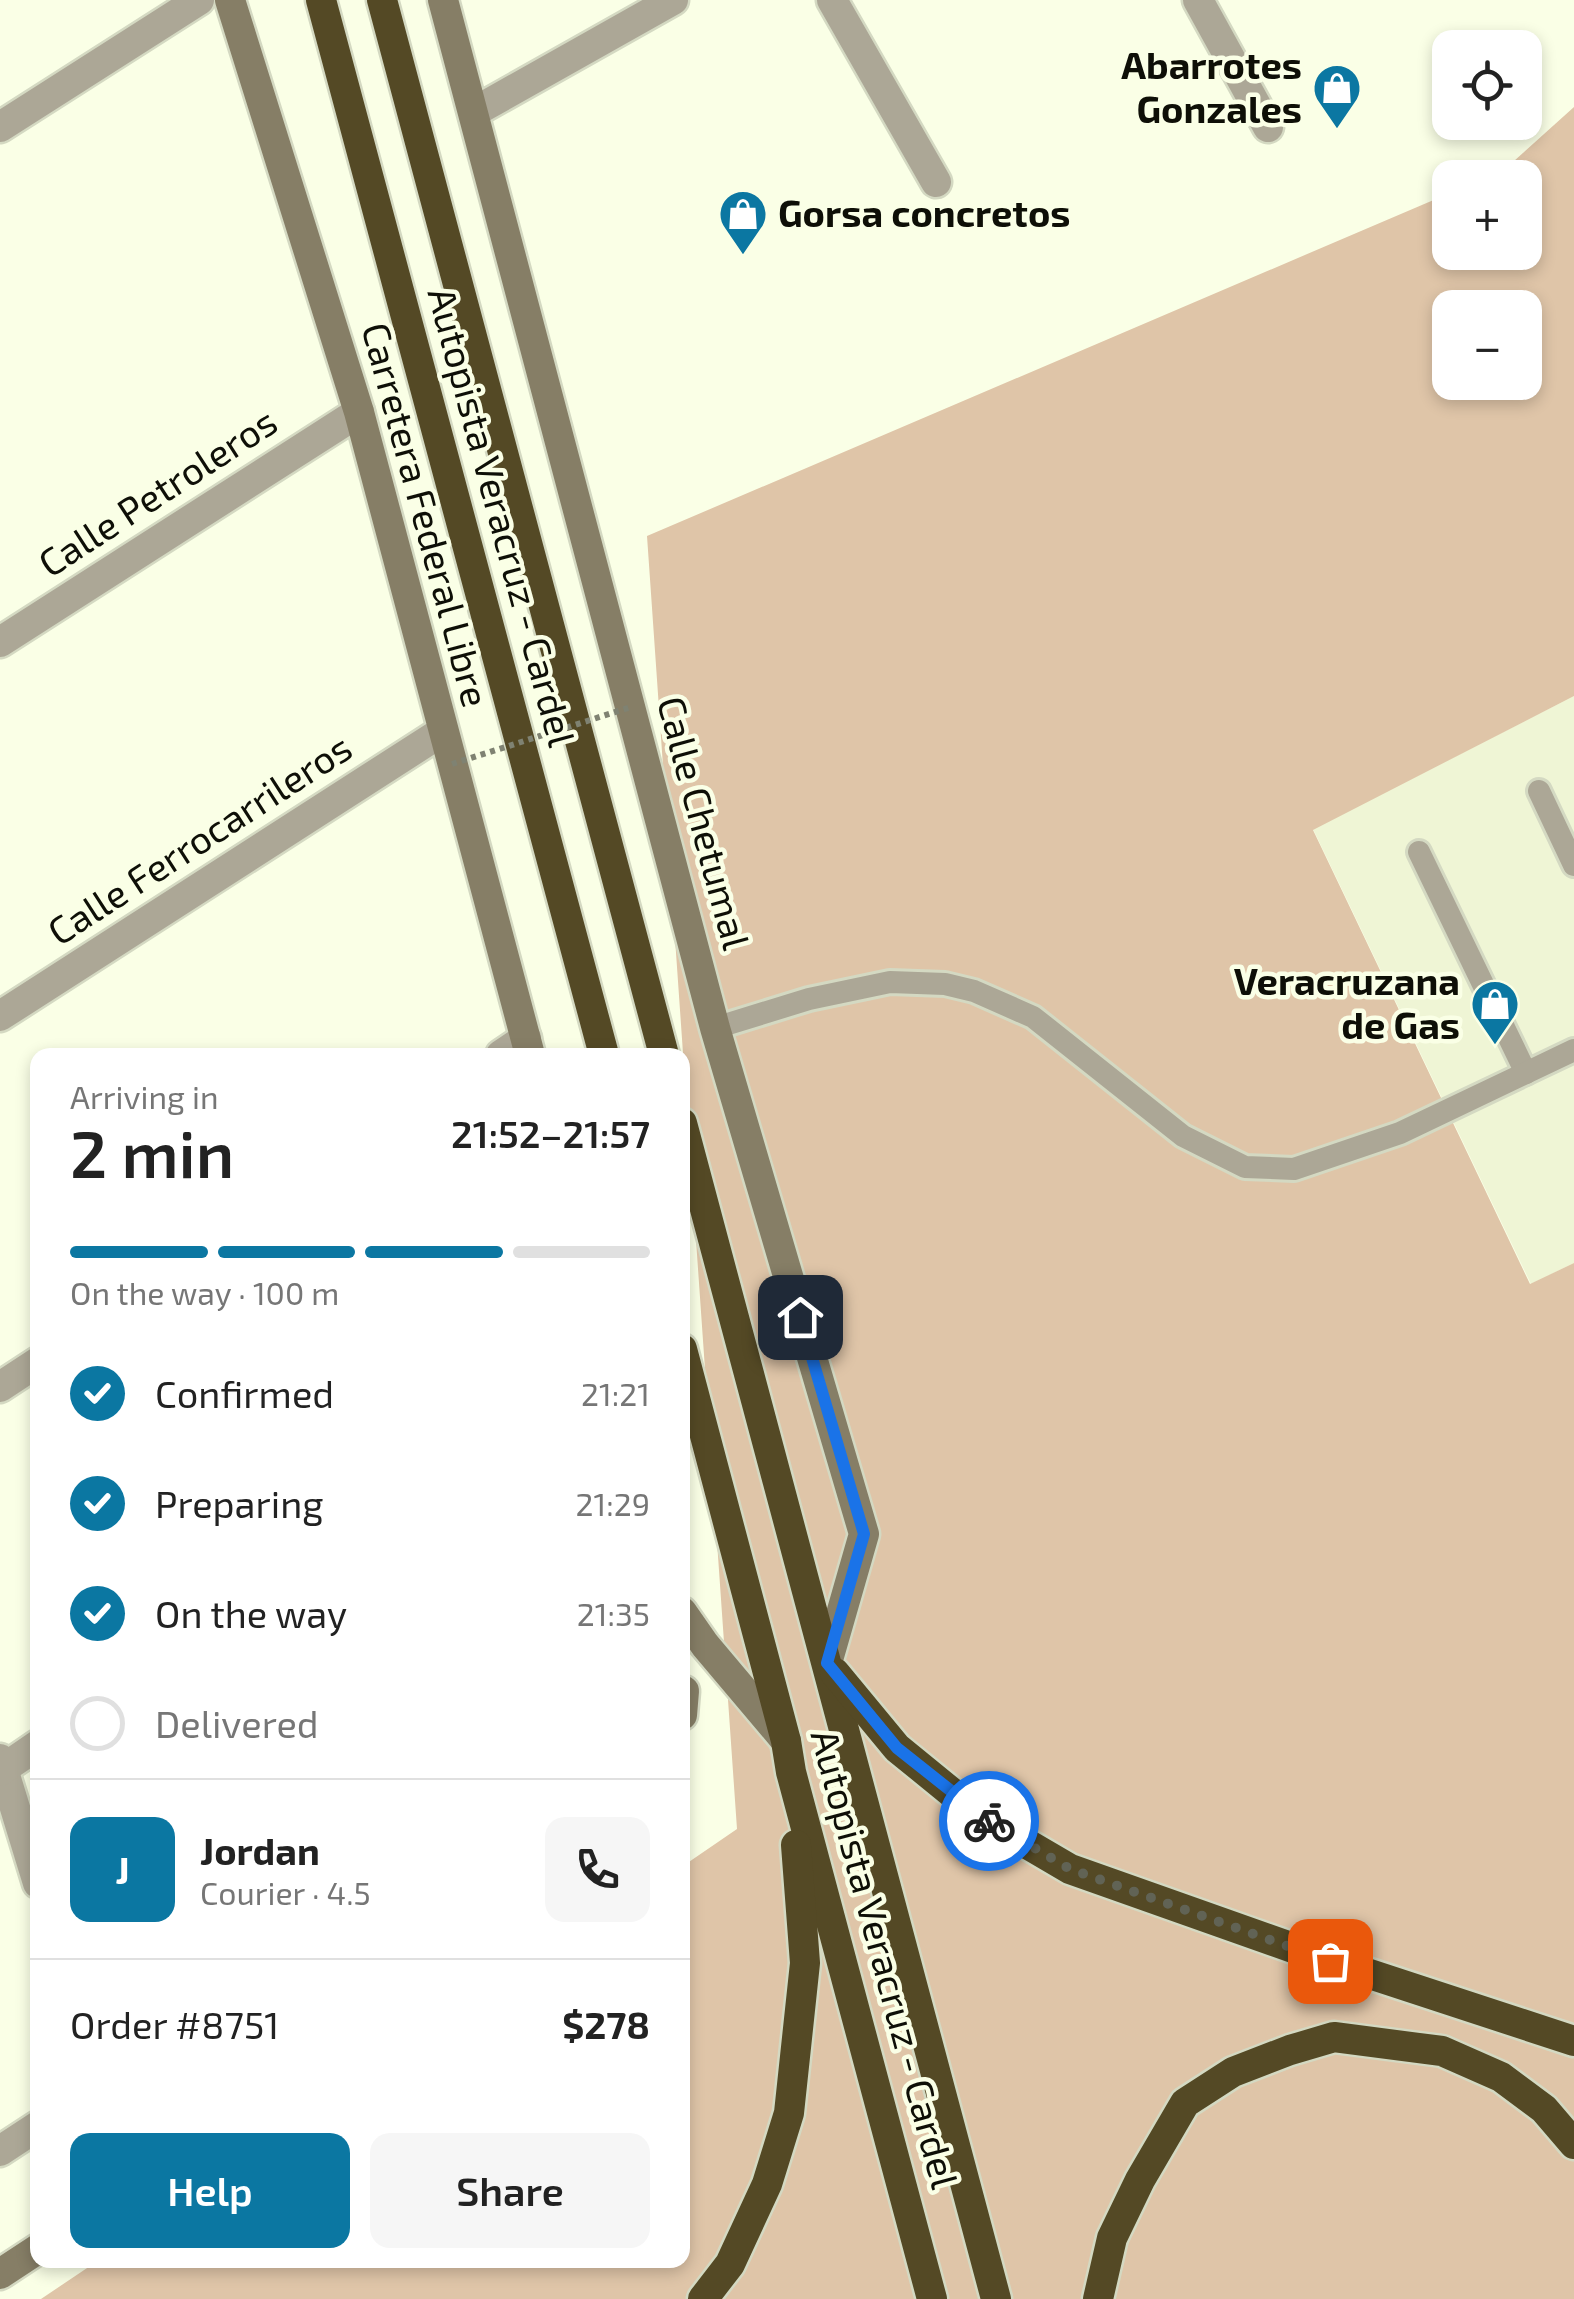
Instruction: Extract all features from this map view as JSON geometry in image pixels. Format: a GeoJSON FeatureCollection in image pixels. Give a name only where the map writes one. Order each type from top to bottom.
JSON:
{"type":"FeatureCollection","features":[{"type":"Feature","properties":{"kind":"highway","name":"Autopista Veracruz - Cardel"},"geometry":{"type":"LineString","coordinates":[[320,0],[602,1048]]}},
{"type":"Feature","properties":{"kind":"highway","name":"Autopista Veracruz - Cardel"},"geometry":{"type":"LineString","coordinates":[[382,0],[662,1048]]}},
{"type":"Feature","properties":{"kind":"highway","name":"Autopista Veracruz - Cardel"},"geometry":{"type":"LineString","coordinates":[[690,1153],[996,2299]]}},
{"type":"Feature","properties":{"kind":"highway","name":"Autopista Veracruz - Cardel"},"geometry":{"type":"LineString","coordinates":[[690,1378],[932,2299]]}},
{"type":"Feature","properties":{"kind":"highway"},"geometry":{"type":"LineString","coordinates":[[827,1663],[897,1748],[983,1818],[1070,1869],[1330,1961],[1574,2041]]}},
{"type":"Feature","properties":{"kind":"highway"},"geometry":{"type":"LineString","coordinates":[[703,2299],[730,2264],[759,2200],[789,2113],[804,1963],[791,1772]]}},
{"type":"Feature","properties":{"kind":"highway"},"geometry":{"type":"LineString","coordinates":[[1098,2299],[1112,2238],[1185,2103],[1233,2072],[1290,2050],[1334,2037],[1442,2050],[1502,2077],[1544,2109],[1574,2144]]}},
{"type":"Feature","properties":{"kind":"street"},"geometry":{"type":"LineString","coordinates":[[0,127],[199,0]]}},
{"type":"Feature","properties":{"kind":"street","name":"Carretera Federal Libre"},"geometry":{"type":"LineString","coordinates":[[230,0],[360,412],[452,764],[519,1048]]}},
{"type":"Feature","properties":{"kind":"street","name":"Calle Chetumal"},"geometry":{"type":"LineString","coordinates":[[443,0],[716,1028],[864,1534],[827,1663]]}},
{"type":"Feature","properties":{"kind":"street"},"geometry":{"type":"LineString","coordinates":[[474,112],[673,0]]}},
{"type":"Feature","properties":{"kind":"street"},"geometry":{"type":"LineString","coordinates":[[832,0],[936,182]]}},
{"type":"Feature","properties":{"kind":"street"},"geometry":{"type":"LineString","coordinates":[[1198,0],[1268,127]]}},
{"type":"Feature","properties":{"kind":"street","name":"Calle Petroleros"},"geometry":{"type":"LineString","coordinates":[[0,642],[360,412]]}},
{"type":"Feature","properties":{"kind":"street","name":"Calle Ferrocarrileros"},"geometry":{"type":"LineString","coordinates":[[0,1016],[443,731]]}},
{"type":"Feature","properties":{"kind":"street"},"geometry":{"type":"LineString","coordinates":[[0,1387],[30,1367]]}},
{"type":"Feature","properties":{"kind":"street"},"geometry":{"type":"LineString","coordinates":[[690,1623],[786,1741]]}},
{"type":"Feature","properties":{"kind":"street"},"geometry":{"type":"LineString","coordinates":[[30,1750],[1,1766],[30,1858]]}},
{"type":"Feature","properties":{"kind":"street"},"geometry":{"type":"LineString","coordinates":[[0,2151],[30,2131]]}},
{"type":"Feature","properties":{"kind":"street"},"geometry":{"type":"LineString","coordinates":[[0,2274],[30,2253]]}},
{"type":"Feature","properties":{"kind":"lane"},"geometry":{"type":"LineString","coordinates":[[1539,791],[1574,865]]}},
{"type":"Feature","properties":{"kind":"lane"},"geometry":{"type":"LineString","coordinates":[[1419,852],[1526,1073]]}},
{"type":"Feature","properties":{"kind":"lane"},"geometry":{"type":"LineString","coordinates":[[716,1028],[809,998],[890,982],[945,984],[974,991],[1034,1017],[1183,1136],[1246,1167],[1294,1169],[1400,1133],[1574,1050]]}},
{"type":"Feature","properties":{"kind":"path"},"geometry":{"type":"LineString","coordinates":[[452,764],[631,707]]}},
{"type":"Feature","properties":{"kind":"shaded area"},"geometry":{"type":"Polygon","coordinates":[[[1574,107],[1574,696],[1313,830],[1530,1284],[1574,1263],[1574,2299],[41,2299],[87,2268],[690,2268],[690,1861],[737,1829],[690,1154],[690,1048],[683,1048],[647,536],[1432,201],[1432,270],[1542,270],[1542,160],[1515,160],[1542,140],[1574,107]]]}},
{"type":"Feature","properties":{"kind":"shaded area","name":"Veracruzana de Gas"},"geometry":{"type":"Polygon","coordinates":[[[1574,696],[1574,1263],[1531,1284],[1313,829],[1574,696]]]}},
{"type":"Feature","properties":{"kind":"way so far"},"geometry":{"type":"LineString","coordinates":[[989,1821],[1070,1869],[1330,1961]]}},
{"type":"Feature","properties":{"kind":"place","name":"Abarrotes Gonzales"},"geometry":{"type":"Point","coordinates":[1337,130]}},
{"type":"Feature","properties":{"kind":"place","name":"Gorsa concretos"},"geometry":{"type":"Point","coordinates":[743,256]}},
{"type":"Feature","properties":{"kind":"place","name":"Veracruzana de Gas"},"geometry":{"type":"Point","coordinates":[1495,1046]}},
{"type":"Feature","properties":{"kind":"route"},"geometry":{"type":"LineString","coordinates":[[800,1317],[864,1534],[827,1663],[897,1748],[989,1821]]}}]}
